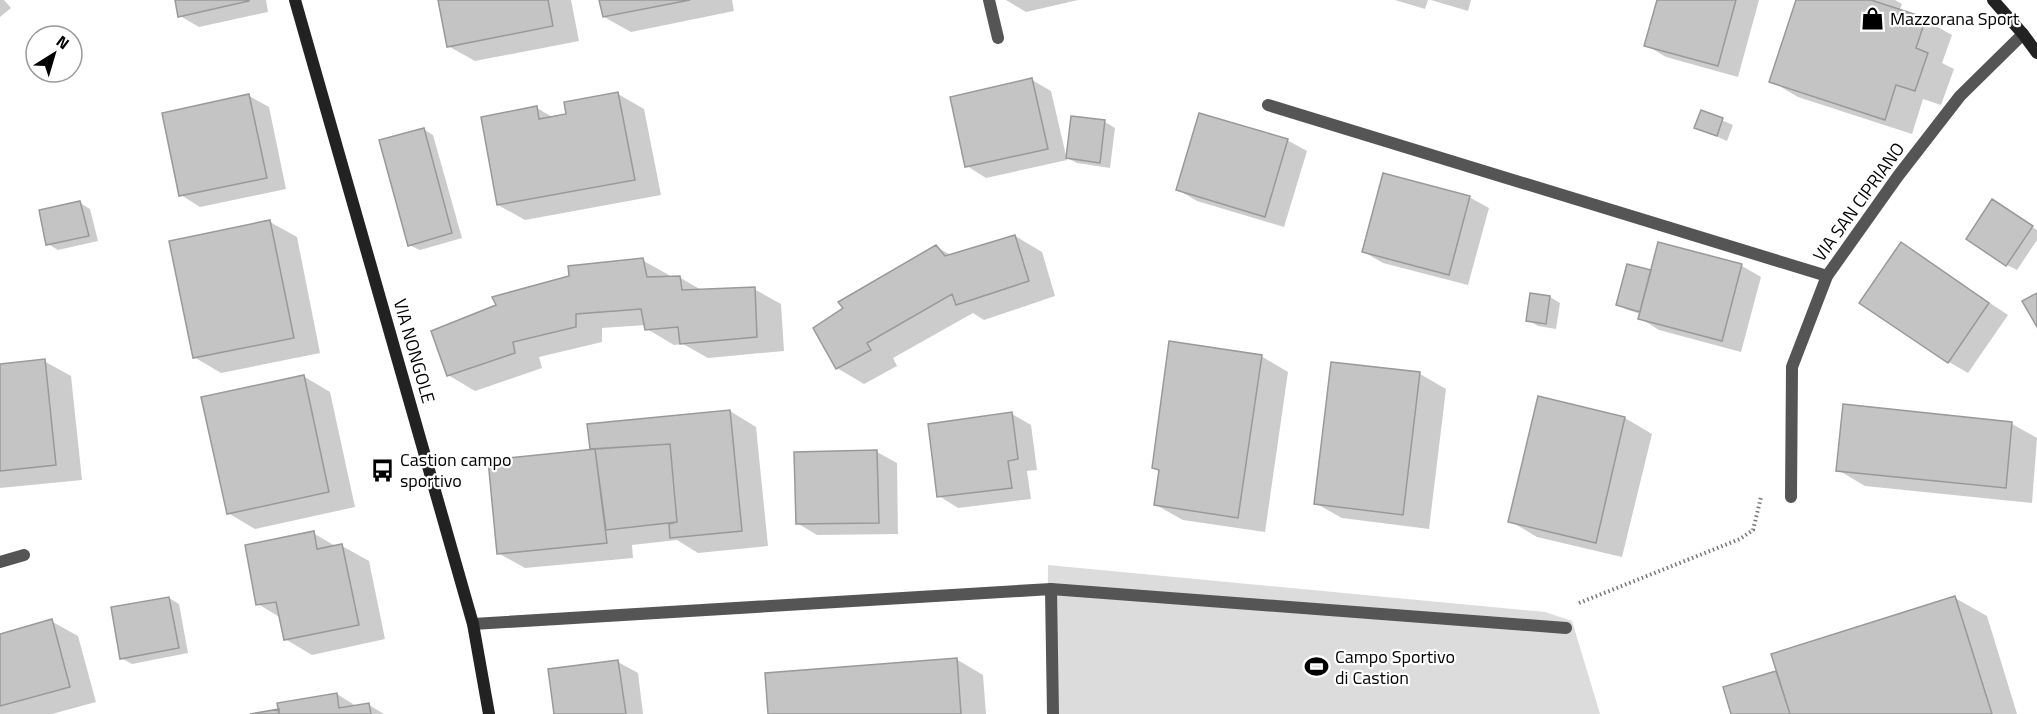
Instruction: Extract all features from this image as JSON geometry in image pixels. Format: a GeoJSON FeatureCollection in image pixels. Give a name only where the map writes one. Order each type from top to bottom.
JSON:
{"type":"FeatureCollection","features":[{"type":"Feature","properties":{"kind":"street","name":"VIA NONGOLE"},"geometry":{"type":"LineString","coordinates":[[295,0],[473,624],[489,714]]}},
{"type":"Feature","properties":{"kind":"street"},"geometry":{"type":"LineString","coordinates":[[989,0],[998,38]]}},
{"type":"Feature","properties":{"kind":"street"},"geometry":{"type":"LineString","coordinates":[[1993,0],[2023,33],[2037,53]]}},
{"type":"Feature","properties":{"kind":"street","name":"VIA SAN CIPRIANO"},"geometry":{"type":"LineString","coordinates":[[1791,497],[1792,367],[1827,276],[1898,176],[1960,96],[2023,33]]}},
{"type":"Feature","properties":{"kind":"street"},"geometry":{"type":"LineString","coordinates":[[1268,105],[1827,276]]}},
{"type":"Feature","properties":{"kind":"street"},"geometry":{"type":"LineString","coordinates":[[0,562],[24,555]]}},
{"type":"Feature","properties":{"kind":"street"},"geometry":{"type":"LineString","coordinates":[[473,624],[1051,589],[1566,628]]}},
{"type":"Feature","properties":{"kind":"street"},"geometry":{"type":"LineString","coordinates":[[1051,589],[1053,714]]}},
{"type":"Feature","properties":{"kind":"path"},"geometry":{"type":"LineString","coordinates":[[1566,628],[1562,610],[1740,539],[1753,530],[1761,497],[1791,497]]}},
{"type":"Feature","properties":{"kind":"shaded area","name":"Campo Sportivo di Castion"},"geometry":{"type":"Polygon","coordinates":[[[1048,565],[1545,612],[1572,621],[1600,714],[1047,714],[1048,565]]]}},
{"type":"Feature","properties":{"kind":"building"},"geometry":{"type":"Polygon","coordinates":[[[175,0],[249,0],[249,1],[178,17],[175,0]]]}},
{"type":"Feature","properties":{"kind":"building"},"geometry":{"type":"Polygon","coordinates":[[[438,0],[548,0],[553,26],[447,47],[438,0]]]}},
{"type":"Feature","properties":{"kind":"building"},"geometry":{"type":"Polygon","coordinates":[[[599,0],[690,0],[603,17],[599,0]]]}},
{"type":"Feature","properties":{"kind":"building"},"geometry":{"type":"Polygon","coordinates":[[[1657,0],[1736,0],[1718,66],[1644,46],[1657,0]]]}},
{"type":"Feature","properties":{"kind":"building"},"geometry":{"type":"Polygon","coordinates":[[[1796,0],[1871,0],[1926,18],[1916,48],[1928,53],[1915,91],[1896,85],[1885,120],[1769,82],[1796,0]]]}},
{"type":"Feature","properties":{"kind":"building"},"geometry":{"type":"Polygon","coordinates":[[[1032,78],[1048,149],[965,167],[950,97],[1032,78]]]}},
{"type":"Feature","properties":{"kind":"building"},"geometry":{"type":"Polygon","coordinates":[[[618,92],[635,180],[497,205],[481,117],[537,106],[539,119],[566,114],[564,102],[618,92]]]}},
{"type":"Feature","properties":{"kind":"building"},"geometry":{"type":"Polygon","coordinates":[[[249,94],[267,178],[179,196],[162,113],[249,94]]]}},
{"type":"Feature","properties":{"kind":"building"},"geometry":{"type":"Polygon","coordinates":[[[1701,110],[1723,118],[1717,136],[1694,128],[1701,110]]]}},
{"type":"Feature","properties":{"kind":"building"},"geometry":{"type":"Polygon","coordinates":[[[1199,113],[1288,139],[1265,217],[1176,190],[1199,113]]]}},
{"type":"Feature","properties":{"kind":"building"},"geometry":{"type":"Polygon","coordinates":[[[1071,116],[1105,120],[1100,163],[1066,158],[1071,116]]]}},
{"type":"Feature","properties":{"kind":"building"},"geometry":{"type":"Polygon","coordinates":[[[424,128],[452,233],[408,246],[379,140],[424,128]]]}},
{"type":"Feature","properties":{"kind":"building"},"geometry":{"type":"Polygon","coordinates":[[[1383,173],[1470,196],[1449,275],[1362,252],[1383,173]]]}},
{"type":"Feature","properties":{"kind":"building"},"geometry":{"type":"Polygon","coordinates":[[[1992,199],[2033,226],[2006,266],[1966,239],[1992,199]]]}},
{"type":"Feature","properties":{"kind":"building"},"geometry":{"type":"Polygon","coordinates":[[[80,201],[89,236],[46,245],[39,210],[80,201]]]}},
{"type":"Feature","properties":{"kind":"building"},"geometry":{"type":"Polygon","coordinates":[[[270,220],[294,338],[193,358],[169,241],[270,220]]]}},
{"type":"Feature","properties":{"kind":"building"},"geometry":{"type":"Polygon","coordinates":[[[1015,235],[1029,281],[956,305],[952,294],[867,343],[871,350],[836,369],[813,328],[843,308],[838,302],[936,245],[945,256],[1015,235]]]}},
{"type":"Feature","properties":{"kind":"building"},"geometry":{"type":"Polygon","coordinates":[[[1658,242],[1742,264],[1722,341],[1638,319],[1658,242]]]}},
{"type":"Feature","properties":{"kind":"building"},"geometry":{"type":"Polygon","coordinates":[[[1901,242],[1989,303],[1948,363],[1859,303],[1901,242]]]}},
{"type":"Feature","properties":{"kind":"building"},"geometry":{"type":"Polygon","coordinates":[[[643,258],[647,277],[680,276],[682,290],[755,287],[757,337],[680,344],[678,327],[645,330],[641,309],[576,314],[576,327],[513,342],[515,353],[447,376],[431,331],[496,305],[492,297],[569,276],[568,266],[643,258]]]}},
{"type":"Feature","properties":{"kind":"building"},"geometry":{"type":"Polygon","coordinates":[[[1627,264],[1651,270],[1640,312],[1616,305],[1627,264]]]}},
{"type":"Feature","properties":{"kind":"building"},"geometry":{"type":"Polygon","coordinates":[[[1530,293],[1550,296],[1546,324],[1526,321],[1530,293]]]}},
{"type":"Feature","properties":{"kind":"building"},"geometry":{"type":"Polygon","coordinates":[[[2037,293],[2037,327],[2022,301],[2037,293]]]}},
{"type":"Feature","properties":{"kind":"building"},"geometry":{"type":"Polygon","coordinates":[[[1169,341],[1262,355],[1238,518],[1154,505],[1159,470],[1152,468],[1169,341]]]}},
{"type":"Feature","properties":{"kind":"building"},"geometry":{"type":"Polygon","coordinates":[[[45,359],[56,465],[0,471],[0,364],[45,359]]]}},
{"type":"Feature","properties":{"kind":"building"},"geometry":{"type":"Polygon","coordinates":[[[1331,362],[1420,372],[1403,515],[1314,504],[1331,362]]]}},
{"type":"Feature","properties":{"kind":"building"},"geometry":{"type":"Polygon","coordinates":[[[304,375],[329,492],[227,514],[201,397],[304,375]]]}},
{"type":"Feature","properties":{"kind":"building"},"geometry":{"type":"Polygon","coordinates":[[[1538,396],[1625,417],[1596,543],[1508,522],[1538,396]]]}},
{"type":"Feature","properties":{"kind":"building"},"geometry":{"type":"Polygon","coordinates":[[[1843,404],[2012,422],[2006,488],[1836,471],[1843,404]]]}},
{"type":"Feature","properties":{"kind":"building"},"geometry":{"type":"Polygon","coordinates":[[[730,410],[742,531],[670,538],[669,524],[677,522],[670,444],[590,449],[587,424],[730,410]]]}},
{"type":"Feature","properties":{"kind":"building"},"geometry":{"type":"Polygon","coordinates":[[[1012,412],[1018,459],[1008,461],[1012,488],[937,497],[928,424],[1012,412]]]}},
{"type":"Feature","properties":{"kind":"building"},"geometry":{"type":"Polygon","coordinates":[[[670,444],[677,522],[606,530],[595,449],[670,444]]]}},
{"type":"Feature","properties":{"kind":"building"},"geometry":{"type":"Polygon","coordinates":[[[595,449],[607,543],[497,554],[488,460],[595,449]]]}},
{"type":"Feature","properties":{"kind":"building"},"geometry":{"type":"Polygon","coordinates":[[[877,450],[879,523],[796,524],[794,452],[877,450]]]}},
{"type":"Feature","properties":{"kind":"building"},"geometry":{"type":"Polygon","coordinates":[[[314,531],[317,549],[342,544],[359,625],[284,640],[276,602],[256,605],[245,545],[314,531]]]}},
{"type":"Feature","properties":{"kind":"building"},"geometry":{"type":"Polygon","coordinates":[[[1955,596],[1992,714],[1790,714],[1771,654],[1955,596]]]}},
{"type":"Feature","properties":{"kind":"building"},"geometry":{"type":"Polygon","coordinates":[[[169,597],[179,648],[120,659],[111,607],[169,597]]]}},
{"type":"Feature","properties":{"kind":"building"},"geometry":{"type":"Polygon","coordinates":[[[52,619],[70,687],[0,706],[0,634],[52,619]]]}},
{"type":"Feature","properties":{"kind":"building"},"geometry":{"type":"Polygon","coordinates":[[[957,658],[961,714],[768,714],[765,673],[957,658]]]}},
{"type":"Feature","properties":{"kind":"building"},"geometry":{"type":"Polygon","coordinates":[[[618,660],[626,714],[554,714],[548,669],[618,660]]]}},
{"type":"Feature","properties":{"kind":"building"},"geometry":{"type":"Polygon","coordinates":[[[1776,671],[1790,714],[1731,714],[1723,687],[1776,671]]]}},
{"type":"Feature","properties":{"kind":"building"},"geometry":{"type":"Polygon","coordinates":[[[337,693],[339,708],[369,703],[371,714],[279,714],[277,703],[337,693]]]}},
{"type":"Feature","properties":{"kind":"building"},"geometry":{"type":"Polygon","coordinates":[[[279,709],[279,714],[250,714],[279,709]]]}},
{"type":"Feature","properties":{"kind":"place","name":"Mazzorana Sport"},"geometry":{"type":"Point","coordinates":[1872,19]}},
{"type":"Feature","properties":{"kind":"place","name":"Castion campo sportivo"},"geometry":{"type":"Point","coordinates":[382,470]}},
{"type":"Feature","properties":{"kind":"place","name":"Campo Sportivo di Castion"},"geometry":{"type":"Point","coordinates":[1317,667]}}]}
